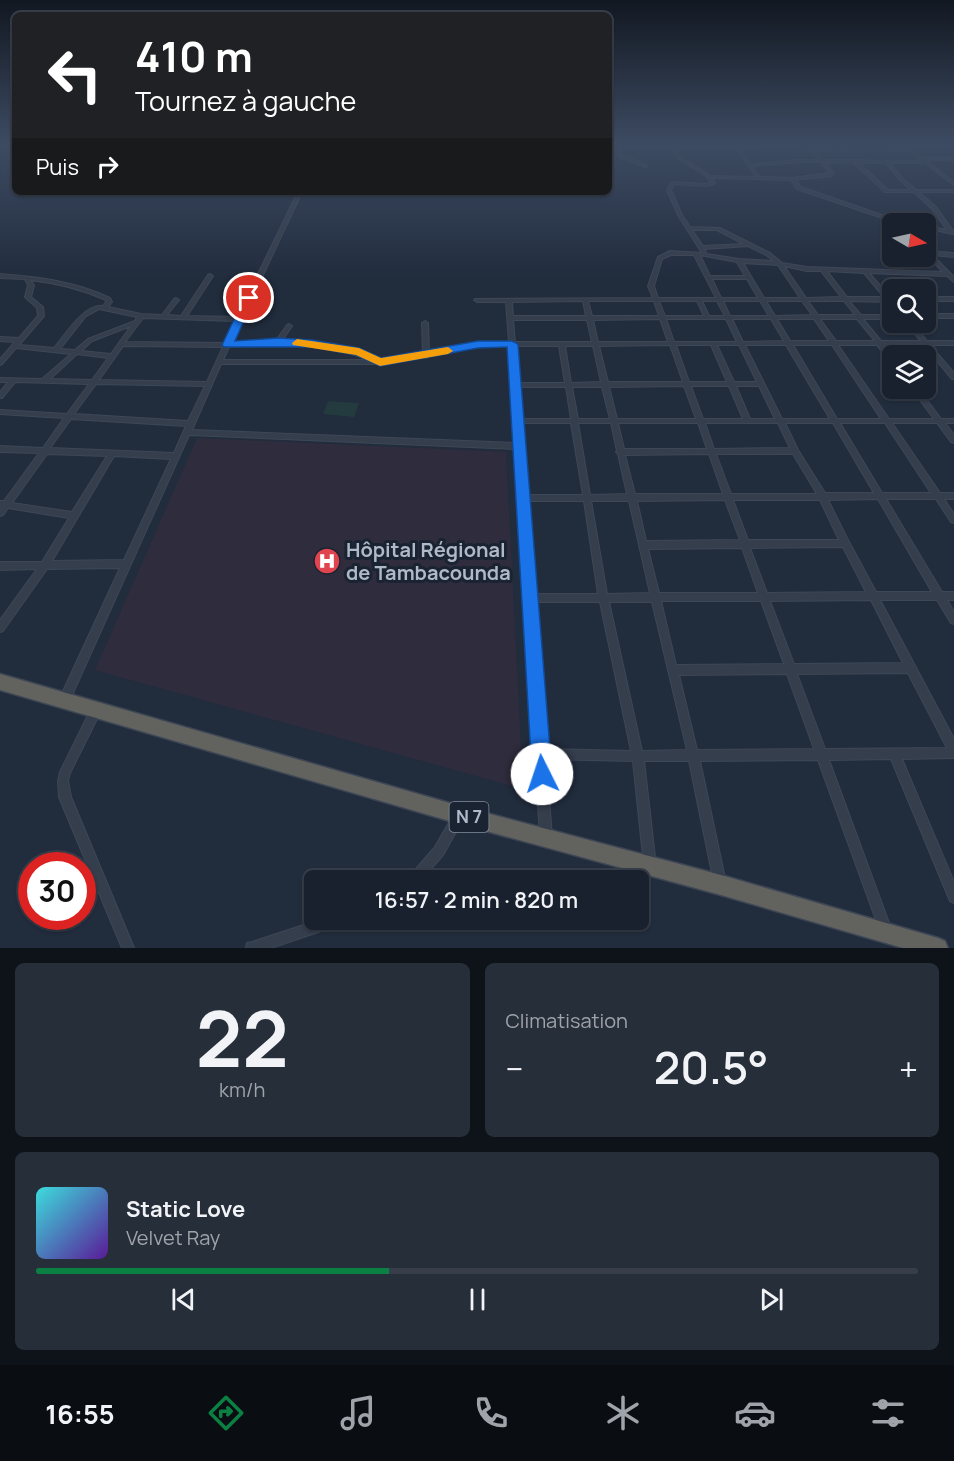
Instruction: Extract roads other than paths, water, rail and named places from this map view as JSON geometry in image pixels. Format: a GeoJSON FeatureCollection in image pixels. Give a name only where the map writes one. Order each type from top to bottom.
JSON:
{"type":"FeatureCollection","features":[{"type":"Feature","properties":{"kind":"highway","name":"N 7"},"geometry":{"type":"LineString","coordinates":[[0,682],[460,815],[721,885],[938,948]]}},
{"type":"Feature","properties":{"kind":"street"},"geometry":{"type":"LineString","coordinates":[[541,754],[895,755],[954,752],[823,497],[795,451],[708,278],[701,252],[672,200],[670,189]]}},
{"type":"Feature","properties":{"kind":"street"},"geometry":{"type":"LineString","coordinates":[[802,189],[882,217]]}},
{"type":"Feature","properties":{"kind":"street"},"geometry":{"type":"LineString","coordinates":[[883,189],[916,192],[954,191]]}},
{"type":"Feature","properties":{"kind":"street"},"geometry":{"type":"LineString","coordinates":[[913,189],[934,208],[953,233]]}},
{"type":"Feature","properties":{"kind":"street"},"geometry":{"type":"LineString","coordinates":[[64,700],[299,195]]}},
{"type":"Feature","properties":{"kind":"street"},"geometry":{"type":"LineString","coordinates":[[689,228],[718,229],[780,264],[954,520]]}},
{"type":"Feature","properties":{"kind":"street"},"geometry":{"type":"LineString","coordinates":[[936,229],[953,233]]}},
{"type":"Feature","properties":{"kind":"street"},"geometry":{"type":"LineString","coordinates":[[750,245],[701,252],[670,252],[660,258],[651,286],[670,344],[887,933]]}},
{"type":"Feature","properties":{"kind":"street"},"geometry":{"type":"LineString","coordinates":[[701,252],[739,261],[824,270],[947,274]]}},
{"type":"Feature","properties":{"kind":"street"},"geometry":{"type":"LineString","coordinates":[[936,254],[954,255]]}},
{"type":"Feature","properties":{"kind":"street"},"geometry":{"type":"LineString","coordinates":[[739,261],[954,620]]}},
{"type":"Feature","properties":{"kind":"street"},"geometry":{"type":"LineString","coordinates":[[936,263],[954,280]]}},
{"type":"Feature","properties":{"kind":"street"},"geometry":{"type":"LineString","coordinates":[[824,270],[882,347]]}},
{"type":"Feature","properties":{"kind":"street"},"geometry":{"type":"LineString","coordinates":[[865,271],[882,291]]}},
{"type":"Feature","properties":{"kind":"street"},"geometry":{"type":"LineString","coordinates":[[0,282],[2,276],[53,280],[89,290],[110,300],[105,308]]}},
{"type":"Feature","properties":{"kind":"street"},"geometry":{"type":"LineString","coordinates":[[183,317],[210,276]]}},
{"type":"Feature","properties":{"kind":"street"},"geometry":{"type":"LineString","coordinates":[[0,363],[39,320],[40,307],[28,297],[31,285],[26,277]]}},
{"type":"Feature","properties":{"kind":"street"},"geometry":{"type":"LineString","coordinates":[[708,278],[749,278]]}},
{"type":"Feature","properties":{"kind":"street"},"geometry":{"type":"LineString","coordinates":[[936,299],[954,299]]}},
{"type":"Feature","properties":{"kind":"street"},"geometry":{"type":"LineString","coordinates":[[163,317],[176,300]]}},
{"type":"Feature","properties":{"kind":"street"},"geometry":{"type":"LineString","coordinates":[[477,300],[882,301]]}},
{"type":"Feature","properties":{"kind":"street"},"geometry":{"type":"LineString","coordinates":[[509,300],[546,837]]}},
{"type":"Feature","properties":{"kind":"street"},"geometry":{"type":"LineString","coordinates":[[585,300],[620,452],[645,545],[721,885]]}},
{"type":"Feature","properties":{"kind":"street"},"geometry":{"type":"LineString","coordinates":[[699,300],[707,317]]}},
{"type":"Feature","properties":{"kind":"street"},"geometry":{"type":"LineString","coordinates":[[55,351],[89,310],[105,308],[139,319]]}},
{"type":"Feature","properties":{"kind":"street"},"geometry":{"type":"LineString","coordinates":[[510,318],[882,316]]}},
{"type":"Feature","properties":{"kind":"street"},"geometry":{"type":"LineString","coordinates":[[936,316],[954,316]]}},
{"type":"Feature","properties":{"kind":"street"},"geometry":{"type":"LineString","coordinates":[[43,381],[90,340],[139,319],[183,317],[239,319]]}},
{"type":"Feature","properties":{"kind":"street"},"geometry":{"type":"LineString","coordinates":[[0,513],[3,504],[139,319]]}},
{"type":"Feature","properties":{"kind":"street"},"geometry":{"type":"LineString","coordinates":[[425,323],[426,356]]}},
{"type":"Feature","properties":{"kind":"street"},"geometry":{"type":"LineString","coordinates":[[278,342],[289,326]]}},
{"type":"Feature","properties":{"kind":"street"},"geometry":{"type":"LineString","coordinates":[[917,333],[954,377]]}},
{"type":"Feature","properties":{"kind":"street"},"geometry":{"type":"LineString","coordinates":[[0,339],[21,340]]}},
{"type":"Feature","properties":{"kind":"street"},"geometry":{"type":"LineString","coordinates":[[121,344],[228,345],[278,342],[312,344],[359,352],[380,362]]}},
{"type":"Feature","properties":{"kind":"street"},"geometry":{"type":"LineString","coordinates":[[713,343],[747,421]]}},
{"type":"Feature","properties":{"kind":"street"},"geometry":{"type":"LineString","coordinates":[[219,362],[380,362],[426,356],[478,344],[954,343]]}},
{"type":"Feature","properties":{"kind":"street"},"geometry":{"type":"LineString","coordinates":[[562,344],[603,597],[638,756],[650,866]]}},
{"type":"Feature","properties":{"kind":"street"},"geometry":{"type":"LineString","coordinates":[[15,346],[112,356]]}},
{"type":"Feature","properties":{"kind":"street"},"geometry":{"type":"LineString","coordinates":[[0,380],[209,384]]}},
{"type":"Feature","properties":{"kind":"street"},"geometry":{"type":"LineString","coordinates":[[0,396],[14,380]]}},
{"type":"Feature","properties":{"kind":"street"},"geometry":{"type":"LineString","coordinates":[[515,385],[762,384]]}},
{"type":"Feature","properties":{"kind":"street"},"geometry":{"type":"LineString","coordinates":[[922,399],[954,440]]}},
{"type":"Feature","properties":{"kind":"street"},"geometry":{"type":"LineString","coordinates":[[0,412],[189,428],[519,446]]}},
{"type":"Feature","properties":{"kind":"street"},"geometry":{"type":"LineString","coordinates":[[518,421],[954,421]]}},
{"type":"Feature","properties":{"kind":"street"},"geometry":{"type":"LineString","coordinates":[[0,449],[176,456]]}},
{"type":"Feature","properties":{"kind":"street"},"geometry":{"type":"LineString","coordinates":[[620,452],[795,451]]}},
{"type":"Feature","properties":{"kind":"street"},"geometry":{"type":"LineString","coordinates":[[0,628],[45,566],[112,454]]}},
{"type":"Feature","properties":{"kind":"street"},"geometry":{"type":"LineString","coordinates":[[523,498],[954,496]]}},
{"type":"Feature","properties":{"kind":"street"},"geometry":{"type":"LineString","coordinates":[[3,504],[75,516]]}},
{"type":"Feature","properties":{"kind":"street"},"geometry":{"type":"LineString","coordinates":[[645,545],[845,543]]}},
{"type":"Feature","properties":{"kind":"street"},"geometry":{"type":"LineString","coordinates":[[0,566],[126,564]]}},
{"type":"Feature","properties":{"kind":"street"},"geometry":{"type":"LineString","coordinates":[[530,598],[954,596]]}},
{"type":"Feature","properties":{"kind":"street"},"geometry":{"type":"LineString","coordinates":[[672,670],[910,668]]}},
{"type":"Feature","properties":{"kind":"street"},"geometry":{"type":"LineString","coordinates":[[97,709],[65,772],[63,781],[65,797],[128,948]]}},
{"type":"Feature","properties":{"kind":"street"},"geometry":{"type":"LineString","coordinates":[[895,755],[954,897]]}},
{"type":"Feature","properties":{"kind":"street"},"geometry":{"type":"LineString","coordinates":[[422,870],[439,850],[460,815]]}},
{"type":"Feature","properties":{"kind":"street"},"geometry":{"type":"LineString","coordinates":[[252,948],[306,930]]}},
{"type":"Feature","properties":{"kind":"place","name":"Hôpital Régional de Tambacounda"},"geometry":{"type":"Point","coordinates":[327,561]}}]}
